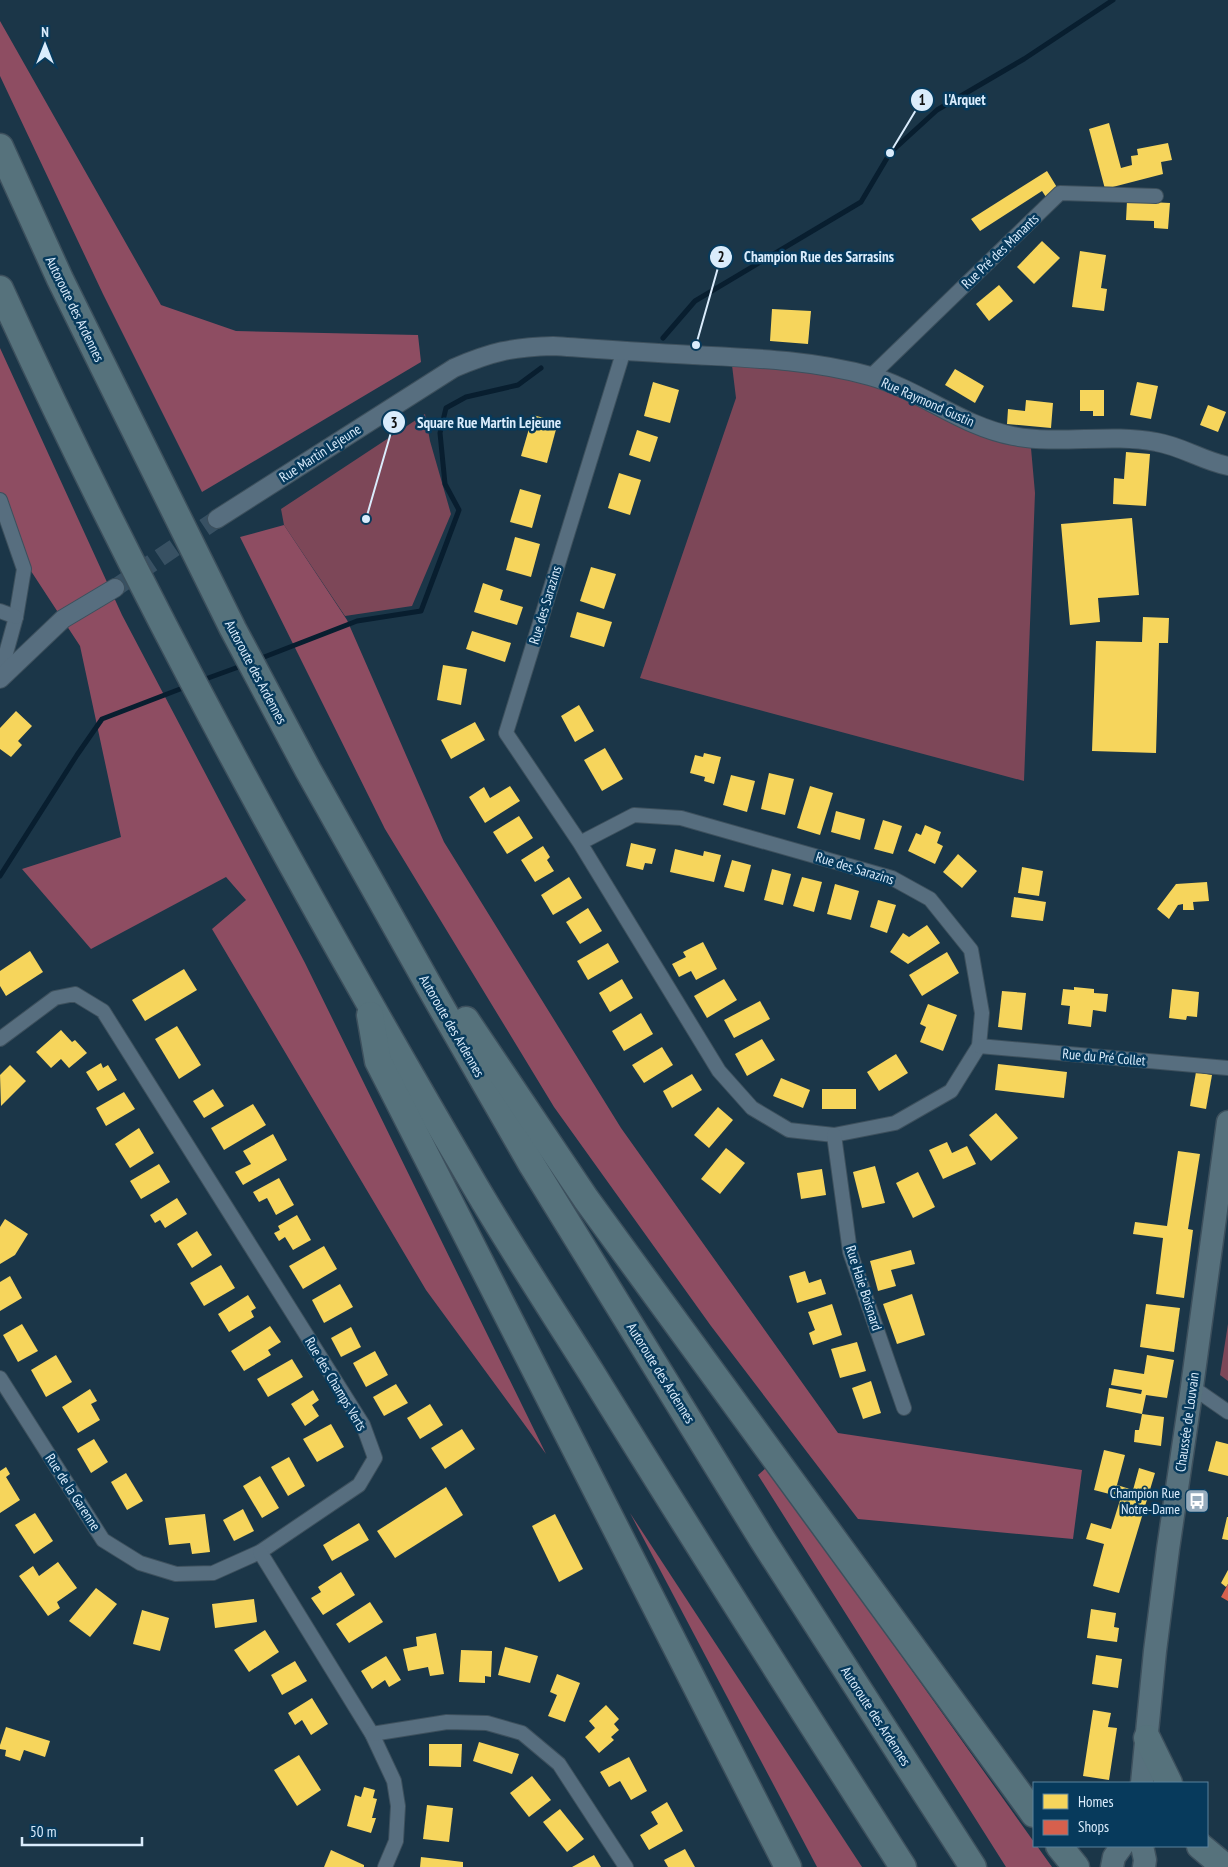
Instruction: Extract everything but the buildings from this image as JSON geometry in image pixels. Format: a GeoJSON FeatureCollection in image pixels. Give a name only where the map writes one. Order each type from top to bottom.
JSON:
{"type":"FeatureCollection","features":[{"type":"Feature","properties":{"kind":"highway","name":"Autoroute des Ardennes"},"geometry":{"type":"LineString","coordinates":[[0,146],[60,279],[233,629],[308,770],[428,984],[537,1174],[762,1538],[973,1867]]}},
{"type":"Feature","properties":{"kind":"highway"},"geometry":{"type":"LineString","coordinates":[[0,289],[76,452],[171,638],[367,1000],[499,1224],[714,1572],[903,1867]]}},
{"type":"Feature","properties":{"kind":"highway"},"geometry":{"type":"LineString","coordinates":[[428,984],[470,1024],[586,1199],[1033,1813]]}},
{"type":"Feature","properties":{"kind":"highway"},"geometry":{"type":"LineString","coordinates":[[367,1000],[378,1061],[788,1867]]}},
{"type":"Feature","properties":{"kind":"highway"},"geometry":{"type":"LineString","coordinates":[[1147,1738],[1169,1782]]}},
{"type":"Feature","properties":{"kind":"highway"},"geometry":{"type":"LineString","coordinates":[[1060,1847],[1076,1867]]}},
{"type":"Feature","properties":{"kind":"highway"},"geometry":{"type":"LineString","coordinates":[[1203,1847],[1225,1867]]}},
{"type":"Feature","properties":{"kind":"main road","name":"Chaussée de Louvain"},"geometry":{"type":"LineString","coordinates":[[1142,1782],[1155,1651],[1168,1549],[1228,1122]]}},
{"type":"Feature","properties":{"kind":"main road"},"geometry":{"type":"LineString","coordinates":[[1112,1867],[1114,1857],[1121,1847]]}},
{"type":"Feature","properties":{"kind":"main road"},"geometry":{"type":"LineString","coordinates":[[1142,1847],[1145,1860],[1144,1867]]}},
{"type":"Feature","properties":{"kind":"street","name":"Rue Pré des Manants"},"geometry":{"type":"LineString","coordinates":[[871,376],[1060,193],[1156,196]]}},
{"type":"Feature","properties":{"kind":"street","name":"Rue Martin Lejeune"},"geometry":{"type":"LineString","coordinates":[[217,520],[454,368],[485,355],[504,350],[530,347],[624,350]]}},
{"type":"Feature","properties":{"kind":"street","name":"Rue Raymond Gustin"},"geometry":{"type":"LineString","coordinates":[[624,350],[792,362],[833,367],[871,376],[913,392],[963,419],[1012,436],[1054,439],[1111,438],[1157,442],[1228,466]]}},
{"type":"Feature","properties":{"kind":"street","name":"Rue des Sarazins"},"geometry":{"type":"LineString","coordinates":[[580,843],[634,815],[681,818],[892,878],[930,899],[972,950],[982,1013],[979,1046],[951,1091],[895,1123],[834,1135],[790,1130],[752,1108],[719,1070],[580,843],[506,734],[624,350]]}},
{"type":"Feature","properties":{"kind":"street"},"geometry":{"type":"LineString","coordinates":[[0,500],[24,569],[16,617],[0,675]]}},
{"type":"Feature","properties":{"kind":"street"},"geometry":{"type":"LineString","coordinates":[[0,679],[63,619],[114,588]]}},
{"type":"Feature","properties":{"kind":"street"},"geometry":{"type":"LineString","coordinates":[[0,611],[16,617]]}},
{"type":"Feature","properties":{"kind":"street","name":"Rue des Champs Verts"},"geometry":{"type":"LineString","coordinates":[[0,1039],[55,998],[75,994],[103,1011],[362,1425],[375,1458],[359,1485],[260,1552]]}},
{"type":"Feature","properties":{"kind":"street","name":"Rue du Pré Collet"},"geometry":{"type":"LineString","coordinates":[[979,1046],[1228,1068]]}},
{"type":"Feature","properties":{"kind":"street","name":"Rue Haie Boisnard"},"geometry":{"type":"LineString","coordinates":[[834,1135],[850,1252],[904,1408]]}},
{"type":"Feature","properties":{"kind":"street","name":"Rue de la Garenne"},"geometry":{"type":"LineString","coordinates":[[0,1378],[103,1540],[140,1563],[176,1574],[213,1573],[260,1552]]}},
{"type":"Feature","properties":{"kind":"street"},"geometry":{"type":"LineString","coordinates":[[1192,1387],[1228,1412]]}},
{"type":"Feature","properties":{"kind":"street"},"geometry":{"type":"LineString","coordinates":[[260,1552],[372,1734],[394,1781],[398,1806],[396,1841],[385,1867]]}},
{"type":"Feature","properties":{"kind":"street"},"geometry":{"type":"LineString","coordinates":[[372,1734],[447,1722],[487,1723],[522,1734],[559,1764],[626,1867]]}},
{"type":"Feature","properties":{"kind":"shaded area"},"geometry":{"type":"Polygon","coordinates":[[[0,21],[161,305],[236,331],[418,335],[421,362],[202,492],[103,294],[0,76],[0,21]]]}},
{"type":"Feature","properties":{"kind":"shaded area"},"geometry":{"type":"Polygon","coordinates":[[[0,348],[122,615],[305,963],[546,1454],[426,1290],[212,929],[246,900],[226,877],[91,949],[22,869],[121,837],[80,646],[29,568],[0,500],[0,348]]]}},
{"type":"Feature","properties":{"kind":"shaded area"},"geometry":{"type":"Polygon","coordinates":[[[731,357],[833,367],[1030,437],[1035,493],[1024,781],[640,678],[736,398],[731,357]]]}},
{"type":"Feature","properties":{"kind":"shaded area"},"geometry":{"type":"Polygon","coordinates":[[[425,414],[430,441],[451,514],[412,606],[345,616],[284,525],[281,509],[425,414]]]}},
{"type":"Feature","properties":{"kind":"shaded area"},"geometry":{"type":"Polygon","coordinates":[[[284,525],[347,620],[444,842],[621,1128],[838,1433],[1082,1470],[1073,1539],[858,1519],[711,1326],[554,1107],[385,829],[240,537],[284,525]]]}},
{"type":"Feature","properties":{"kind":"shaded area"},"geometry":{"type":"Polygon","coordinates":[[[1228,1324],[1228,1381],[1220,1375],[1228,1324]]]}},
{"type":"Feature","properties":{"kind":"shaded area"},"geometry":{"type":"Polygon","coordinates":[[[767,1467],[1033,1841],[1033,1847],[1038,1847],[1052,1867],[1006,1867],[758,1475],[767,1467]]]}},
{"type":"Feature","properties":{"kind":"shaded area"},"geometry":{"type":"Polygon","coordinates":[[[630,1513],[862,1867],[817,1867],[630,1513]]]}},
{"type":"Feature","properties":{"kind":"waterway"},"geometry":{"type":"LineString","coordinates":[[663,338],[695,301],[861,202],[890,153],[937,110],[1024,59],[1113,0]]}},
{"type":"Feature","properties":{"kind":"waterway"},"geometry":{"type":"LineString","coordinates":[[259,659],[357,621],[421,611],[459,510],[445,484],[440,433],[446,408],[466,397],[518,385],[541,368]]}},
{"type":"Feature","properties":{"kind":"waterway"},"geometry":{"type":"LineString","coordinates":[[200,681],[244,665]]}},
{"type":"Feature","properties":{"kind":"waterway"},"geometry":{"type":"LineString","coordinates":[[0,876],[102,719],[188,686]]}},
{"type":"Feature","properties":{"kind":"tunnel"},"geometry":{"type":"LineString","coordinates":[[115,588],[217,519]]}},
{"type":"Feature","properties":{"kind":"place","name":"l'Arquet"},"geometry":{"type":"Point","coordinates":[890,153]}},
{"type":"Feature","properties":{"kind":"place","name":"Champion Rue des Sarrasins"},"geometry":{"type":"Point","coordinates":[696,345]}},
{"type":"Feature","properties":{"kind":"place","name":"Square Rue Martin Lejeune"},"geometry":{"type":"Point","coordinates":[366,519]}},
{"type":"Feature","properties":{"kind":"place","name":"Champion Rue Notre-Dame"},"geometry":{"type":"Point","coordinates":[1197,1501]}}]}
